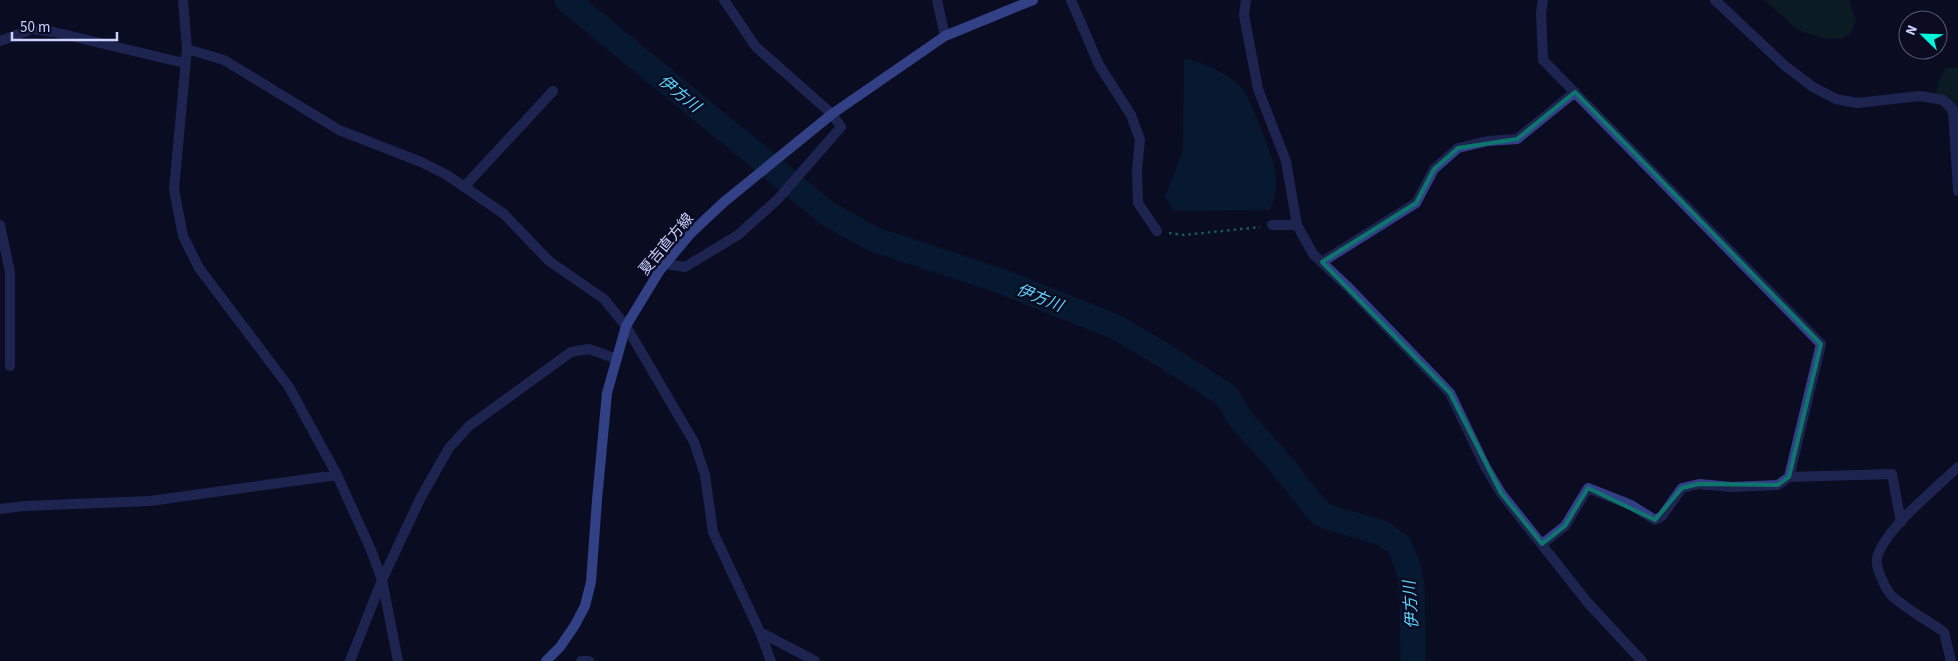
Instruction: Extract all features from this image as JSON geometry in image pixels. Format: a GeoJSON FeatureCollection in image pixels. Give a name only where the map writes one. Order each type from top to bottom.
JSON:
{"type":"FeatureCollection","features":[{"type":"Feature","properties":{"kind":"main road","name":"夏吉直方線"},"geometry":{"type":"LineString","coordinates":[[546,661],[560,647],[585,606],[591,582],[606,402],[616,359],[626,326],[666,264],[691,233],[750,180],[832,114],[945,36],[1033,0]]}},
{"type":"Feature","properties":{"kind":"street"},"geometry":{"type":"LineString","coordinates":[[183,0],[187,49],[184,63],[174,189],[183,236],[199,268],[289,387],[337,475],[371,550],[382,580],[398,661]]}},
{"type":"Feature","properties":{"kind":"street"},"geometry":{"type":"LineString","coordinates":[[666,264],[685,267],[738,235],[778,199],[841,127],[832,114],[756,47],[724,0]]}},
{"type":"Feature","properties":{"kind":"street"},"geometry":{"type":"LineString","coordinates":[[937,0],[945,36]]}},
{"type":"Feature","properties":{"kind":"street"},"geometry":{"type":"LineString","coordinates":[[1071,0],[1099,65],[1131,115],[1140,140],[1137,170],[1138,203],[1158,231]]}},
{"type":"Feature","properties":{"kind":"street"},"geometry":{"type":"LineString","coordinates":[[1246,0],[1244,15],[1258,89],[1286,161],[1297,225],[1313,254],[1349,288],[1450,392],[1485,466],[1501,493],[1588,603],[1642,661]]}},
{"type":"Feature","properties":{"kind":"street"},"geometry":{"type":"LineString","coordinates":[[1542,544],[1565,526],[1588,488],[1631,505],[1655,520],[1662,516],[1682,488],[1698,484],[1732,487],[1778,486],[1789,477],[1821,344],[1544,60],[1543,0]]}},
{"type":"Feature","properties":{"kind":"street"},"geometry":{"type":"LineString","coordinates":[[1715,0],[1784,65],[1813,86],[1836,99],[1857,103],[1920,96],[1943,100],[1956,108],[1958,191]]}},
{"type":"Feature","properties":{"kind":"street"},"geometry":{"type":"LineString","coordinates":[[0,41],[32,29],[54,32],[184,63]]}},
{"type":"Feature","properties":{"kind":"street"},"geometry":{"type":"LineString","coordinates":[[187,49],[224,60],[339,130],[421,162],[447,175],[504,214],[549,261],[604,299],[626,326],[694,442],[705,475],[714,532],[760,632],[771,661]]}},
{"type":"Feature","properties":{"kind":"street"},"geometry":{"type":"LineString","coordinates":[[464,187],[553,91]]}},
{"type":"Feature","properties":{"kind":"street"},"geometry":{"type":"LineString","coordinates":[[1322,262],[1416,203],[1434,169],[1458,148],[1488,141],[1517,140],[1574,92]]}},
{"type":"Feature","properties":{"kind":"street"},"geometry":{"type":"LineString","coordinates":[[0,225],[10,272],[10,366]]}},
{"type":"Feature","properties":{"kind":"street"},"geometry":{"type":"LineString","coordinates":[[1272,225],[1297,225]]}},
{"type":"Feature","properties":{"kind":"street"},"geometry":{"type":"LineString","coordinates":[[350,661],[382,580],[422,497],[449,448],[469,426],[571,352],[589,349],[616,359]]}},
{"type":"Feature","properties":{"kind":"street"},"geometry":{"type":"LineString","coordinates":[[1951,661],[1944,632],[1892,596],[1881,577],[1877,560],[1884,543],[1901,522],[1958,466]]}},
{"type":"Feature","properties":{"kind":"street"},"geometry":{"type":"LineString","coordinates":[[1789,477],[1892,474],[1901,522]]}},
{"type":"Feature","properties":{"kind":"street"},"geometry":{"type":"LineString","coordinates":[[0,509],[24,506],[150,501],[337,475]]}},
{"type":"Feature","properties":{"kind":"street"},"geometry":{"type":"LineString","coordinates":[[760,632],[815,661]]}},
{"type":"Feature","properties":{"kind":"street"},"geometry":{"type":"LineString","coordinates":[[581,661],[589,661]]}},
{"type":"Feature","properties":{"kind":"path"},"geometry":{"type":"LineString","coordinates":[[1158,231],[1184,235],[1272,225]]}},
{"type":"Feature","properties":{"kind":"highlighted area"},"geometry":{"type":"Polygon","coordinates":[[[1575,92],[1821,344],[1789,477],[1778,485],[1699,484],[1682,488],[1655,520],[1588,488],[1565,526],[1542,544],[1501,493],[1450,393],[1322,262],[1416,203],[1434,169],[1458,148],[1517,139],[1575,92]]]}},
{"type":"Feature","properties":{"kind":"green space"},"geometry":{"type":"Polygon","coordinates":[[[1765,0],[1849,0],[1856,21],[1850,34],[1841,39],[1823,38],[1798,30],[1765,0]]]}},
{"type":"Feature","properties":{"kind":"green space"},"geometry":{"type":"Polygon","coordinates":[[[1946,68],[1958,68],[1958,126],[1938,99],[1938,85],[1946,68]]]}},
{"type":"Feature","properties":{"kind":"water"},"geometry":{"type":"Polygon","coordinates":[[[1184,59],[1192,60],[1217,70],[1239,85],[1247,96],[1274,166],[1276,189],[1272,206],[1269,210],[1174,211],[1165,197],[1183,151],[1184,59]]]}},
{"type":"Feature","properties":{"kind":"waterway","name":"伊方川"},"geometry":{"type":"LineString","coordinates":[[567,0],[827,213],[873,239],[1003,282],[1116,327],[1226,395],[1241,420],[1275,457],[1320,513],[1382,533],[1399,545],[1408,567],[1412,587],[1413,661]]}}]}
